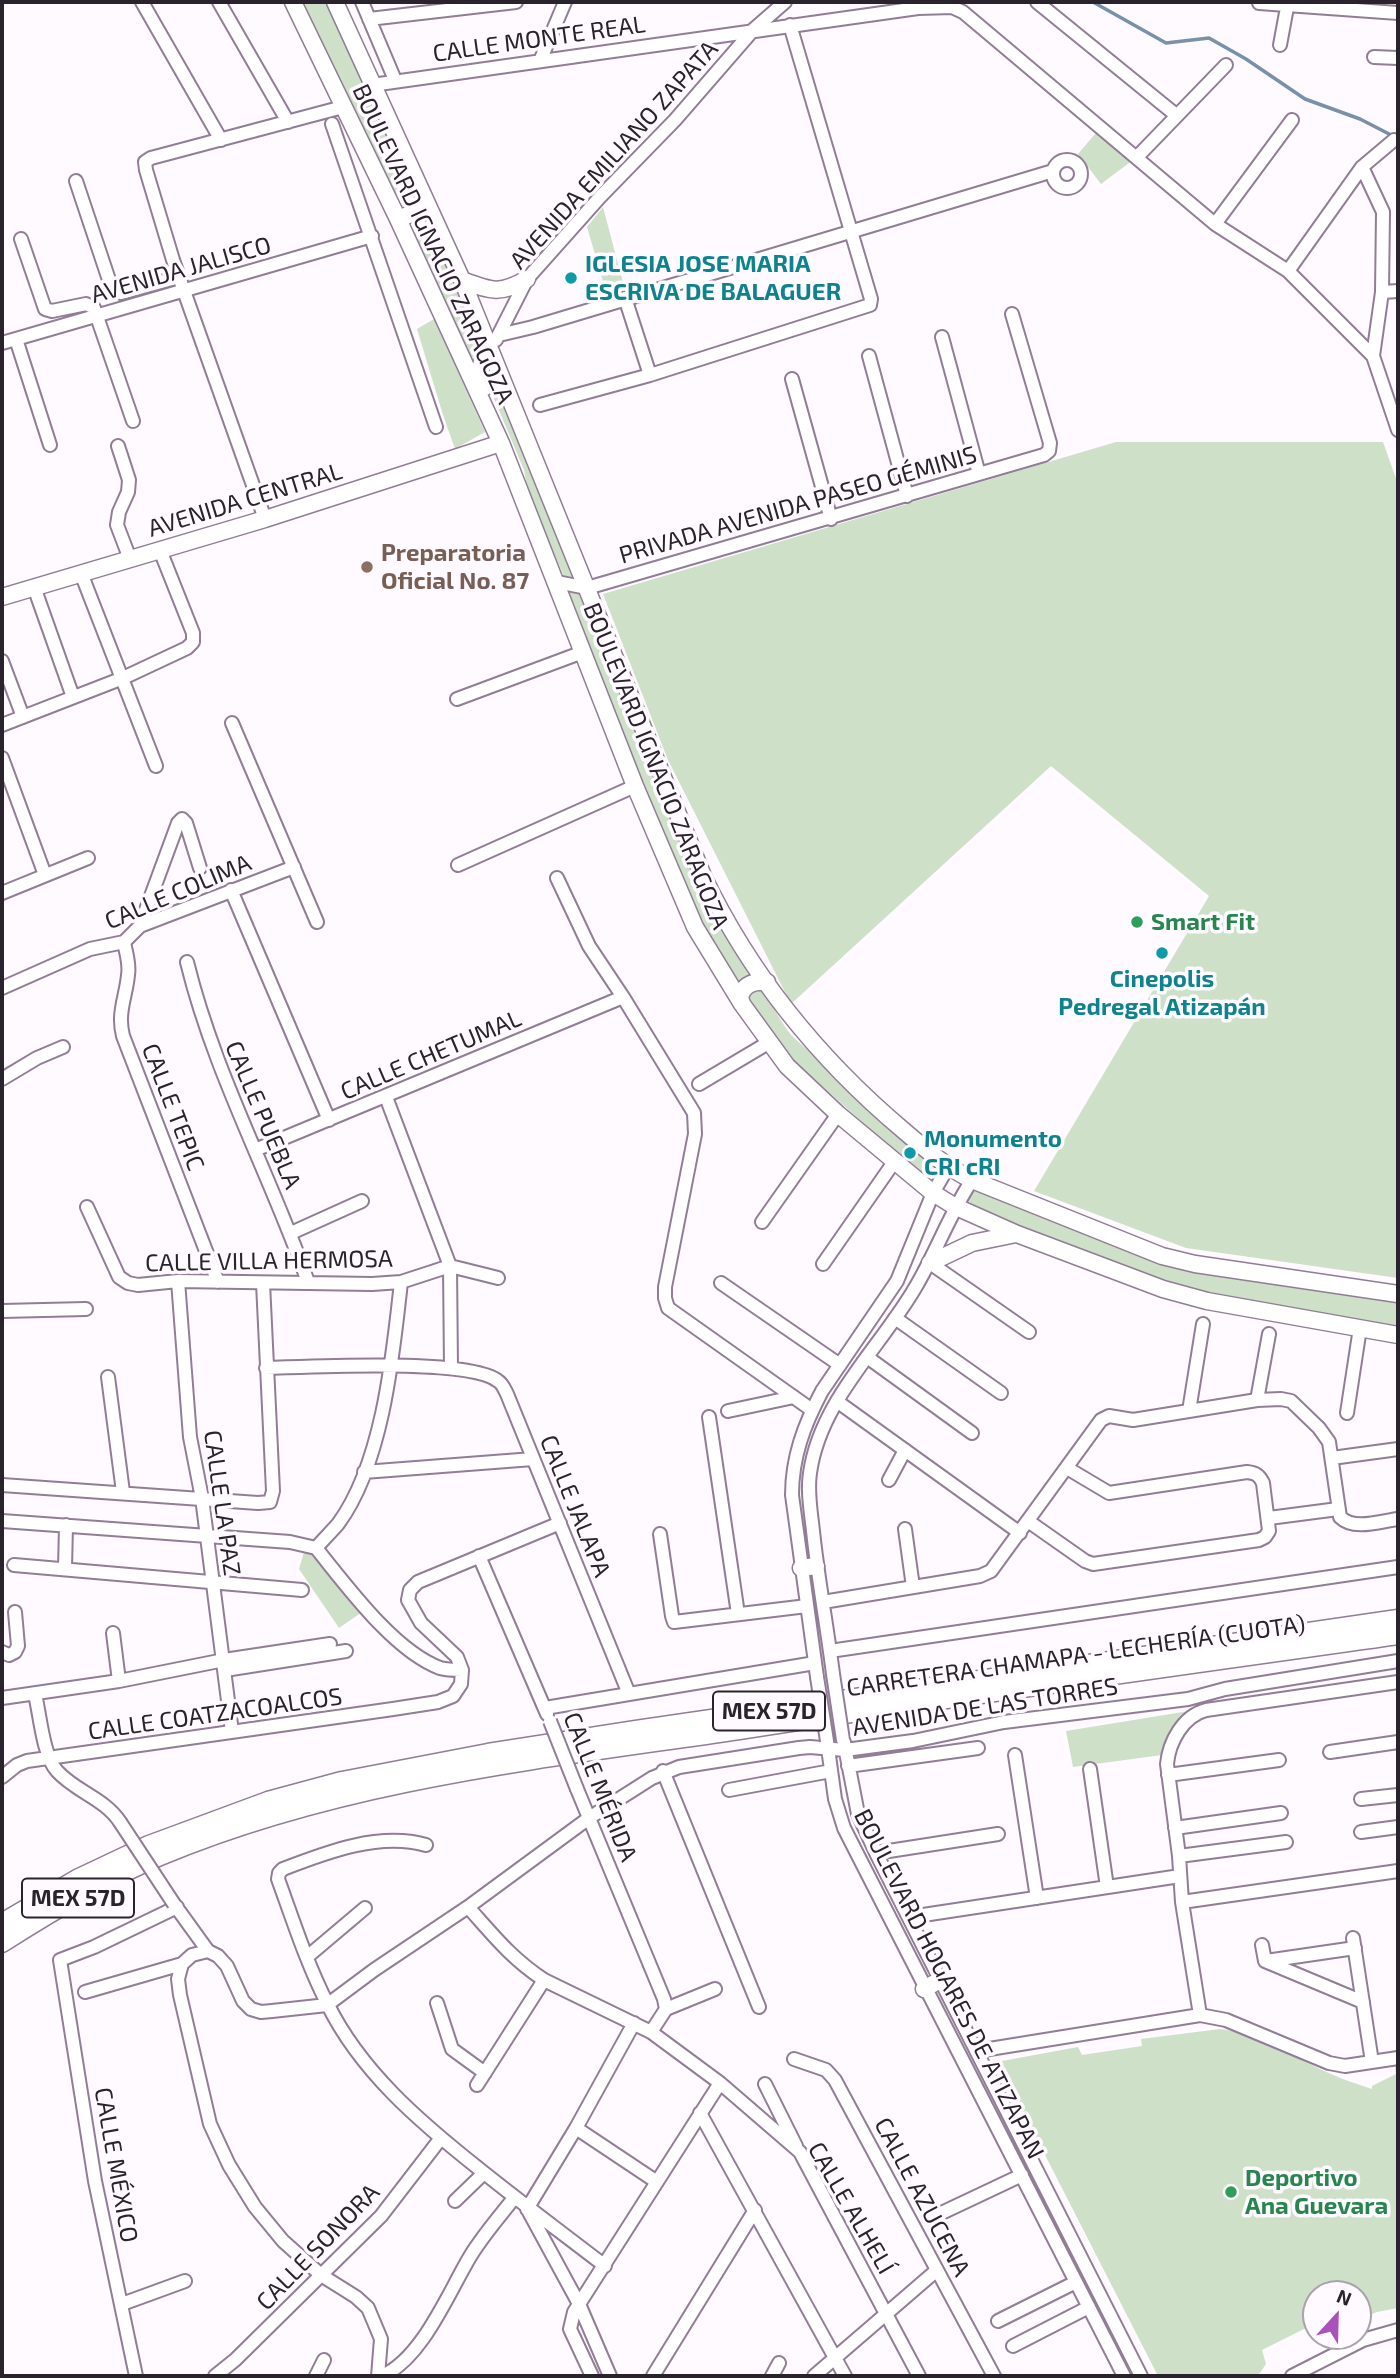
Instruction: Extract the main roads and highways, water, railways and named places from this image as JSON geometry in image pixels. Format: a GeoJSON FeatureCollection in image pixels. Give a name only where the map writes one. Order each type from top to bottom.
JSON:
{"type":"FeatureCollection","features":[{"type":"Feature","properties":{"kind":"highway","name":"CARRETERA CHAMAPA - LECHERÍA (CUOTA)"},"geometry":{"type":"LineString","coordinates":[[2,1923],[77,1879],[149,1844],[268,1801],[342,1781],[488,1753],[623,1732],[1398,1619]]}},
{"type":"Feature","properties":{"kind":"highway","name":"CARRETERA CHAMAPA - LECHERÍA (CUOTA)"},"geometry":{"type":"LineString","coordinates":[[2,1943],[88,1892],[158,1857],[274,1815],[345,1795],[495,1766],[855,1712],[1398,1636]]}},
{"type":"Feature","properties":{"kind":"main road","name":"BOULEVARD IGNACIO ZARAGOZA"},"geometry":{"type":"LineString","coordinates":[[293,2],[398,219],[501,443],[635,786],[695,926],[741,1004],[787,1066],[838,1114],[933,1193],[954,1206],[1017,1234],[1163,1289],[1196,1298],[1398,1335]]}},
{"type":"Feature","properties":{"kind":"main road","name":"BOULEVARD IGNACIO ZARAGOZA"},"geometry":{"type":"LineString","coordinates":[[335,2],[428,206],[494,342],[587,588],[703,876],[738,941],[802,1029],[830,1063],[887,1116],[948,1167],[972,1180],[1162,1256],[1195,1264],[1398,1294]]}},
{"type":"Feature","properties":{"kind":"main road"},"geometry":{"type":"LineString","coordinates":[[398,219],[428,206]]}},
{"type":"Feature","properties":{"kind":"main road"},"geometry":{"type":"LineString","coordinates":[[463,280],[479,287],[502,291],[527,279]]}},
{"type":"Feature","properties":{"kind":"main road"},"geometry":{"type":"LineString","coordinates":[[494,342],[480,364],[480,375],[526,483],[525,503]]}},
{"type":"Feature","properties":{"kind":"main road","name":"AVENIDA CENTRAL"},"geometry":{"type":"LineString","coordinates":[[2,597],[264,519],[501,443]]}},
{"type":"Feature","properties":{"kind":"main road"},"geometry":{"type":"LineString","coordinates":[[741,1004],[740,997],[746,986],[757,981],[766,982]]}},
{"type":"Feature","properties":{"kind":"main road"},"geometry":{"type":"LineString","coordinates":[[930,1263],[972,1243],[1017,1234]]}},
{"type":"Feature","properties":{"kind":"main road"},"geometry":{"type":"LineString","coordinates":[[924,1989],[940,1980]]}},
{"type":"Feature","properties":{"kind":"waterway"},"geometry":{"type":"LineString","coordinates":[[1093,2],[1166,43],[1209,38],[1246,59],[1305,99],[1360,119],[1393,136]]}},
{"type":"Feature","properties":{"kind":"place","name":"IGLESIA JOSE MARIA ESCRIVA DE BALAGUER"},"geometry":{"type":"Point","coordinates":[571,278]}},
{"type":"Feature","properties":{"kind":"place","name":"Preparatoria Oficial No. 87"},"geometry":{"type":"Point","coordinates":[367,567]}},
{"type":"Feature","properties":{"kind":"place","name":"Smart Fit"},"geometry":{"type":"Point","coordinates":[1137,922]}},
{"type":"Feature","properties":{"kind":"place","name":"Cinepolis Pedregal Atizapán"},"geometry":{"type":"Point","coordinates":[1162,953]}},
{"type":"Feature","properties":{"kind":"place","name":"Monumento CRI cRI"},"geometry":{"type":"Point","coordinates":[910,1153]}},
{"type":"Feature","properties":{"kind":"place","name":"Deportivo Ana Guevara"},"geometry":{"type":"Point","coordinates":[1231,2192]}}]}
